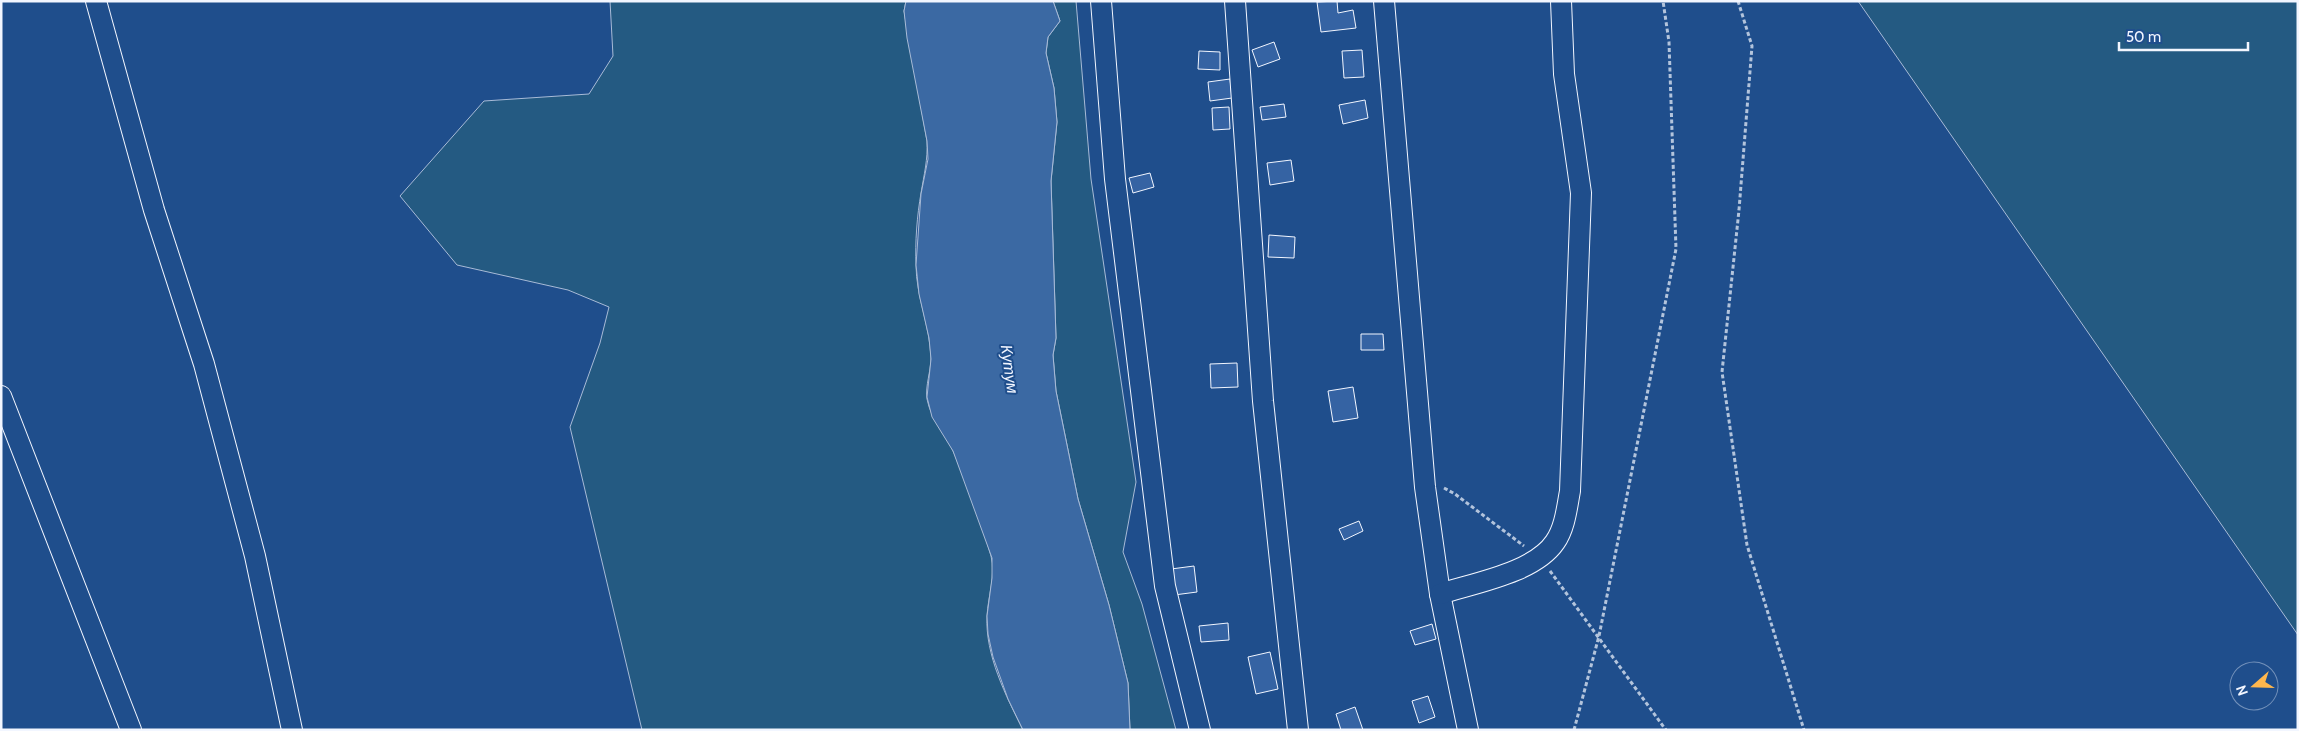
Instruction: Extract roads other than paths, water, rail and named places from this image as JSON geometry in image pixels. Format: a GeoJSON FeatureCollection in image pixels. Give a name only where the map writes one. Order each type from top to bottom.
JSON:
{"type":"FeatureCollection","features":[{"type":"Feature","properties":{"kind":"street"},"geometry":{"type":"LineString","coordinates":[[96,1],[154,210],[204,364],[255,556],[292,730]]}},
{"type":"Feature","properties":{"kind":"street"},"geometry":{"type":"LineString","coordinates":[[1101,1],[1115,179],[1165,586],[1200,730]]}},
{"type":"Feature","properties":{"kind":"street"},"geometry":{"type":"LineString","coordinates":[[1235,1],[1263,401],[1298,730]]}},
{"type":"Feature","properties":{"kind":"street"},"geometry":{"type":"LineString","coordinates":[[1384,1],[1425,486],[1440,594],[1468,730]]}},
{"type":"Feature","properties":{"kind":"street"},"geometry":{"type":"LineString","coordinates":[[1440,594],[1518,570],[1540,558],[1556,542],[1564,522],[1570,490],[1571,471],[1581,193],[1564,74],[1562,1]]}},
{"type":"Feature","properties":{"kind":"street"},"geometry":{"type":"LineString","coordinates":[[1,396],[131,730]]}},
{"type":"Feature","properties":{"kind":"water","name":"Кутум"},"geometry":{"type":"Polygon","coordinates":[[[906,1],[1053,1],[1060,21],[1048,37],[1046,53],[1054,88],[1057,122],[1051,181],[1056,338],[1053,355],[1056,391],[1078,499],[1109,605],[1128,683],[1130,730],[1023,730],[1008,699],[993,657],[988,634],[987,616],[992,578],[992,558],[953,451],[932,417],[927,397],[931,359],[929,338],[919,294],[916,265],[921,194],[928,159],[927,141],[907,38],[904,11],[906,1]]]}}]}
